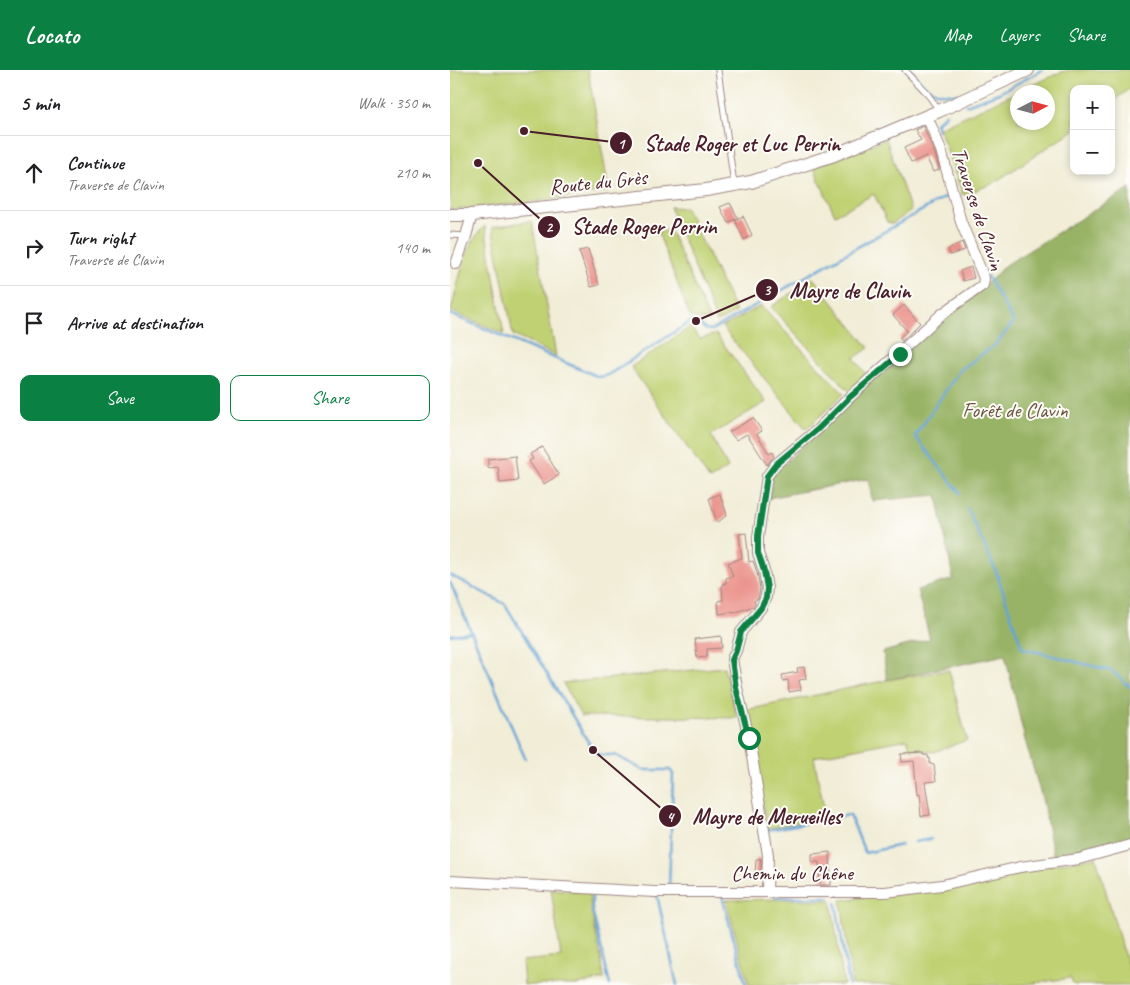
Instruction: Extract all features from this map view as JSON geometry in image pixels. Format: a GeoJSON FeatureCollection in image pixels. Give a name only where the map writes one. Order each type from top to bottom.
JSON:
{"type":"FeatureCollection","features":[{"type":"Feature","properties":{"kind":"street","name":"Route du Grès"},"geometry":{"type":"LineString","coordinates":[[450,215],[472,215],[680,193],[751,182],[834,155],[940,111],[1028,70]]}},
{"type":"Feature","properties":{"kind":"street","name":"Traverse de Clavin"},"geometry":{"type":"LineString","coordinates":[[767,892],[768,855],[749,738],[736,688],[732,660],[741,632],[761,608],[766,598],[767,588],[758,553],[758,536],[767,476],[776,464],[818,429],[850,397],[942,314],[983,285],[984,281],[961,222],[941,150],[927,116]]}},
{"type":"Feature","properties":{"kind":"street"},"geometry":{"type":"LineString","coordinates":[[455,259],[466,236],[472,215]]}},
{"type":"Feature","properties":{"kind":"street","name":"Chemin du Chêne"},"geometry":{"type":"LineString","coordinates":[[450,881],[655,892],[886,892],[942,885],[1020,867],[1080,859],[1130,845]]}},
{"type":"Feature","properties":{"kind":"lane"},"geometry":{"type":"LineString","coordinates":[[718,70],[735,185]]}},
{"type":"Feature","properties":{"kind":"lane"},"geometry":{"type":"LineString","coordinates":[[905,70],[926,92],[940,111]]}},
{"type":"Feature","properties":{"kind":"lane"},"geometry":{"type":"LineString","coordinates":[[450,235],[466,236]]}},
{"type":"Feature","properties":{"kind":"green space"},"geometry":{"type":"Polygon","coordinates":[[[450,70],[588,70],[609,191],[531,202],[450,210],[450,70]]]}},
{"type":"Feature","properties":{"kind":"green space"},"geometry":{"type":"Polygon","coordinates":[[[1072,70],[1130,70],[1130,88],[1115,100],[1115,85],[1070,85],[1070,133],[992,184],[963,195],[939,128],[1010,95],[1010,130],[1055,130],[1055,85],[1033,85],[1061,72],[1072,70]]]}},
{"type":"Feature","properties":{"kind":"green space"},"geometry":{"type":"Polygon","coordinates":[[[886,139],[911,211],[892,224],[887,222],[874,194],[835,215],[814,167],[886,139]]]}},
{"type":"Feature","properties":{"kind":"green space","name":"Forêt de Clavin"},"geometry":{"type":"Polygon","coordinates":[[[1130,188],[1130,842],[1054,858],[1042,798],[1025,740],[1005,655],[887,680],[883,652],[930,639],[917,590],[953,579],[937,495],[872,501],[869,479],[765,500],[770,478],[829,419],[994,277],[1004,266],[1130,188]]]}},
{"type":"Feature","properties":{"kind":"green space"},"geometry":{"type":"Polygon","coordinates":[[[670,207],[686,208],[736,312],[717,322],[670,207]]]}},
{"type":"Feature","properties":{"kind":"green space"},"geometry":{"type":"Polygon","coordinates":[[[532,221],[556,356],[513,335],[492,227],[532,221]]]}},
{"type":"Feature","properties":{"kind":"green space"},"geometry":{"type":"Polygon","coordinates":[[[485,226],[504,334],[451,311],[467,254],[472,243],[485,226]]]}},
{"type":"Feature","properties":{"kind":"green space"},"geometry":{"type":"Polygon","coordinates":[[[670,230],[710,321],[690,317],[658,232],[670,230]]]}},
{"type":"Feature","properties":{"kind":"green space"},"geometry":{"type":"Polygon","coordinates":[[[813,278],[869,348],[854,358],[866,374],[849,391],[771,307],[813,278]]]}},
{"type":"Feature","properties":{"kind":"green space"},"geometry":{"type":"Polygon","coordinates":[[[761,306],[844,394],[806,429],[722,327],[761,306]]]}},
{"type":"Feature","properties":{"kind":"green space"},"geometry":{"type":"Polygon","coordinates":[[[690,327],[700,339],[716,334],[766,402],[711,435],[728,468],[710,480],[631,367],[690,327]]]}},
{"type":"Feature","properties":{"kind":"green space"},"geometry":{"type":"Polygon","coordinates":[[[724,667],[737,718],[581,716],[563,683],[724,667]]]}},
{"type":"Feature","properties":{"kind":"green space"},"geometry":{"type":"Polygon","coordinates":[[[949,670],[967,740],[934,752],[911,749],[907,739],[814,757],[824,809],[828,815],[767,829],[746,710],[887,680],[949,670]]]}},
{"type":"Feature","properties":{"kind":"green space"},"geometry":{"type":"Polygon","coordinates":[[[1096,857],[1130,975],[1130,985],[1074,985],[1070,978],[1020,985],[852,985],[841,900],[947,888],[1011,872],[1096,857]]]}},
{"type":"Feature","properties":{"kind":"green space"},"geometry":{"type":"Polygon","coordinates":[[[551,889],[589,892],[604,979],[576,985],[524,985],[522,961],[561,957],[551,889]]]}},
{"type":"Feature","properties":{"kind":"green space"},"geometry":{"type":"Polygon","coordinates":[[[726,900],[831,900],[844,985],[749,985],[726,900]]]}},
{"type":"Feature","properties":{"kind":"building"},"geometry":{"type":"Polygon","coordinates":[[[923,126],[935,154],[939,170],[933,172],[926,156],[911,163],[904,148],[921,140],[915,130],[923,126]]]}},
{"type":"Feature","properties":{"kind":"building"},"geometry":{"type":"Polygon","coordinates":[[[730,203],[738,218],[728,223],[720,207],[730,203]]]}},
{"type":"Feature","properties":{"kind":"building"},"geometry":{"type":"Polygon","coordinates":[[[743,216],[752,235],[744,240],[735,220],[743,216]]]}},
{"type":"Feature","properties":{"kind":"building"},"geometry":{"type":"Polygon","coordinates":[[[962,242],[965,250],[950,255],[948,249],[962,242]]]}},
{"type":"Feature","properties":{"kind":"building"},"geometry":{"type":"Polygon","coordinates":[[[588,249],[599,285],[591,287],[579,251],[588,249]]]}},
{"type":"Feature","properties":{"kind":"building"},"geometry":{"type":"Polygon","coordinates":[[[971,267],[974,278],[963,281],[960,271],[971,267]]]}},
{"type":"Feature","properties":{"kind":"building"},"geometry":{"type":"Polygon","coordinates":[[[904,305],[920,323],[902,341],[899,338],[907,331],[893,315],[904,305]]]}},
{"type":"Feature","properties":{"kind":"building"},"geometry":{"type":"Polygon","coordinates":[[[753,418],[762,431],[757,434],[769,454],[772,452],[774,456],[767,465],[747,434],[736,440],[729,432],[753,418]]]}},
{"type":"Feature","properties":{"kind":"building"},"geometry":{"type":"Polygon","coordinates":[[[542,447],[559,475],[544,484],[529,461],[533,459],[530,454],[542,447]]]}},
{"type":"Feature","properties":{"kind":"building"},"geometry":{"type":"Polygon","coordinates":[[[515,456],[518,481],[500,483],[498,467],[488,468],[488,459],[515,456]]]}},
{"type":"Feature","properties":{"kind":"building"},"geometry":{"type":"Polygon","coordinates":[[[720,494],[727,515],[717,523],[709,498],[720,494]]]}},
{"type":"Feature","properties":{"kind":"building"},"geometry":{"type":"Polygon","coordinates":[[[746,533],[749,562],[753,561],[760,588],[758,599],[754,601],[754,606],[733,613],[719,614],[718,601],[723,600],[722,584],[726,583],[726,578],[733,576],[728,563],[742,558],[739,534],[746,533]]]}},
{"type":"Feature","properties":{"kind":"building"},"geometry":{"type":"Polygon","coordinates":[[[721,636],[722,648],[707,649],[707,657],[697,658],[695,639],[721,636]]]}},
{"type":"Feature","properties":{"kind":"building"},"geometry":{"type":"Polygon","coordinates":[[[804,667],[806,679],[799,680],[801,690],[789,692],[788,680],[783,681],[782,675],[798,672],[797,668],[804,667]]]}},
{"type":"Feature","properties":{"kind":"building"},"geometry":{"type":"Polygon","coordinates":[[[923,753],[923,755],[928,755],[930,764],[934,765],[936,781],[925,782],[930,815],[921,816],[914,761],[902,762],[901,754],[923,753]]]}},
{"type":"Feature","properties":{"kind":"building"},"geometry":{"type":"Polygon","coordinates":[[[830,852],[831,885],[820,885],[819,862],[812,862],[812,854],[830,852]]]}},
{"type":"Feature","properties":{"kind":"building"},"geometry":{"type":"Polygon","coordinates":[[[756,859],[761,859],[761,875],[755,875],[756,859]]]}},
{"type":"Feature","properties":{"kind":"waterway"},"geometry":{"type":"LineString","coordinates":[[910,70],[930,89],[941,93],[956,94],[957,96]]}},
{"type":"Feature","properties":{"kind":"waterway"},"geometry":{"type":"LineString","coordinates":[[966,105],[999,93],[1042,70]]}},
{"type":"Feature","properties":{"kind":"waterway"},"geometry":{"type":"LineString","coordinates":[[938,130],[936,123],[946,114]]}},
{"type":"Feature","properties":{"kind":"waterway"},"geometry":{"type":"LineString","coordinates":[[450,314],[599,377],[608,375],[690,322],[696,321],[705,329],[712,330],[949,195]]}},
{"type":"Feature","properties":{"kind":"waterway"},"geometry":{"type":"LineString","coordinates":[[960,493],[915,436],[959,371],[995,345],[1014,322],[987,276]]}},
{"type":"Feature","properties":{"kind":"waterway"},"geometry":{"type":"LineString","coordinates":[[967,508],[996,571],[1022,648],[1112,671],[1130,687]]}},
{"type":"Feature","properties":{"kind":"waterway"},"geometry":{"type":"LineString","coordinates":[[450,575],[505,604],[593,750],[599,755],[615,755],[643,770],[670,770],[673,774],[669,888]]}},
{"type":"Feature","properties":{"kind":"waterway"},"geometry":{"type":"LineString","coordinates":[[450,582],[525,758]]}},
{"type":"Feature","properties":{"kind":"waterway"},"geometry":{"type":"LineString","coordinates":[[450,635],[471,632]]}},
{"type":"Feature","properties":{"kind":"waterway"},"geometry":{"type":"LineString","coordinates":[[768,830],[850,815],[865,853],[901,845]]}},
{"type":"Feature","properties":{"kind":"waterway"},"geometry":{"type":"LineString","coordinates":[[915,842],[931,839]]}},
{"type":"Feature","properties":{"kind":"waterway"},"geometry":{"type":"LineString","coordinates":[[610,985],[592,909],[592,893],[622,895]]}},
{"type":"Feature","properties":{"kind":"waterway"},"geometry":{"type":"LineString","coordinates":[[657,895],[677,985]]}},
{"type":"Feature","properties":{"kind":"waterway"},"geometry":{"type":"LineString","coordinates":[[722,896],[746,985]]}},
{"type":"Feature","properties":{"kind":"waterway"},"geometry":{"type":"LineString","coordinates":[[775,897],[830,897]]}},
{"type":"Feature","properties":{"kind":"waterway"},"geometry":{"type":"LineString","coordinates":[[836,903],[849,985]]}},
{"type":"Feature","properties":{"kind":"place","name":"Stade Roger et Luc Perrin"},"geometry":{"type":"Point","coordinates":[524,131]}},
{"type":"Feature","properties":{"kind":"place","name":"Stade Roger Perrin"},"geometry":{"type":"Point","coordinates":[478,163]}},
{"type":"Feature","properties":{"kind":"place","name":"Mayre de Clavin"},"geometry":{"type":"Point","coordinates":[696,321]}},
{"type":"Feature","properties":{"kind":"place","name":"Mayre de Merueilles"},"geometry":{"type":"Point","coordinates":[593,750]}},
{"type":"Feature","properties":{"kind":"route"},"geometry":{"type":"LineString","coordinates":[[749,738],[736,688],[732,660],[741,632],[761,608],[766,598],[767,588],[758,553],[758,536],[767,476],[776,464],[818,429],[850,397],[900,354]]}}]}
